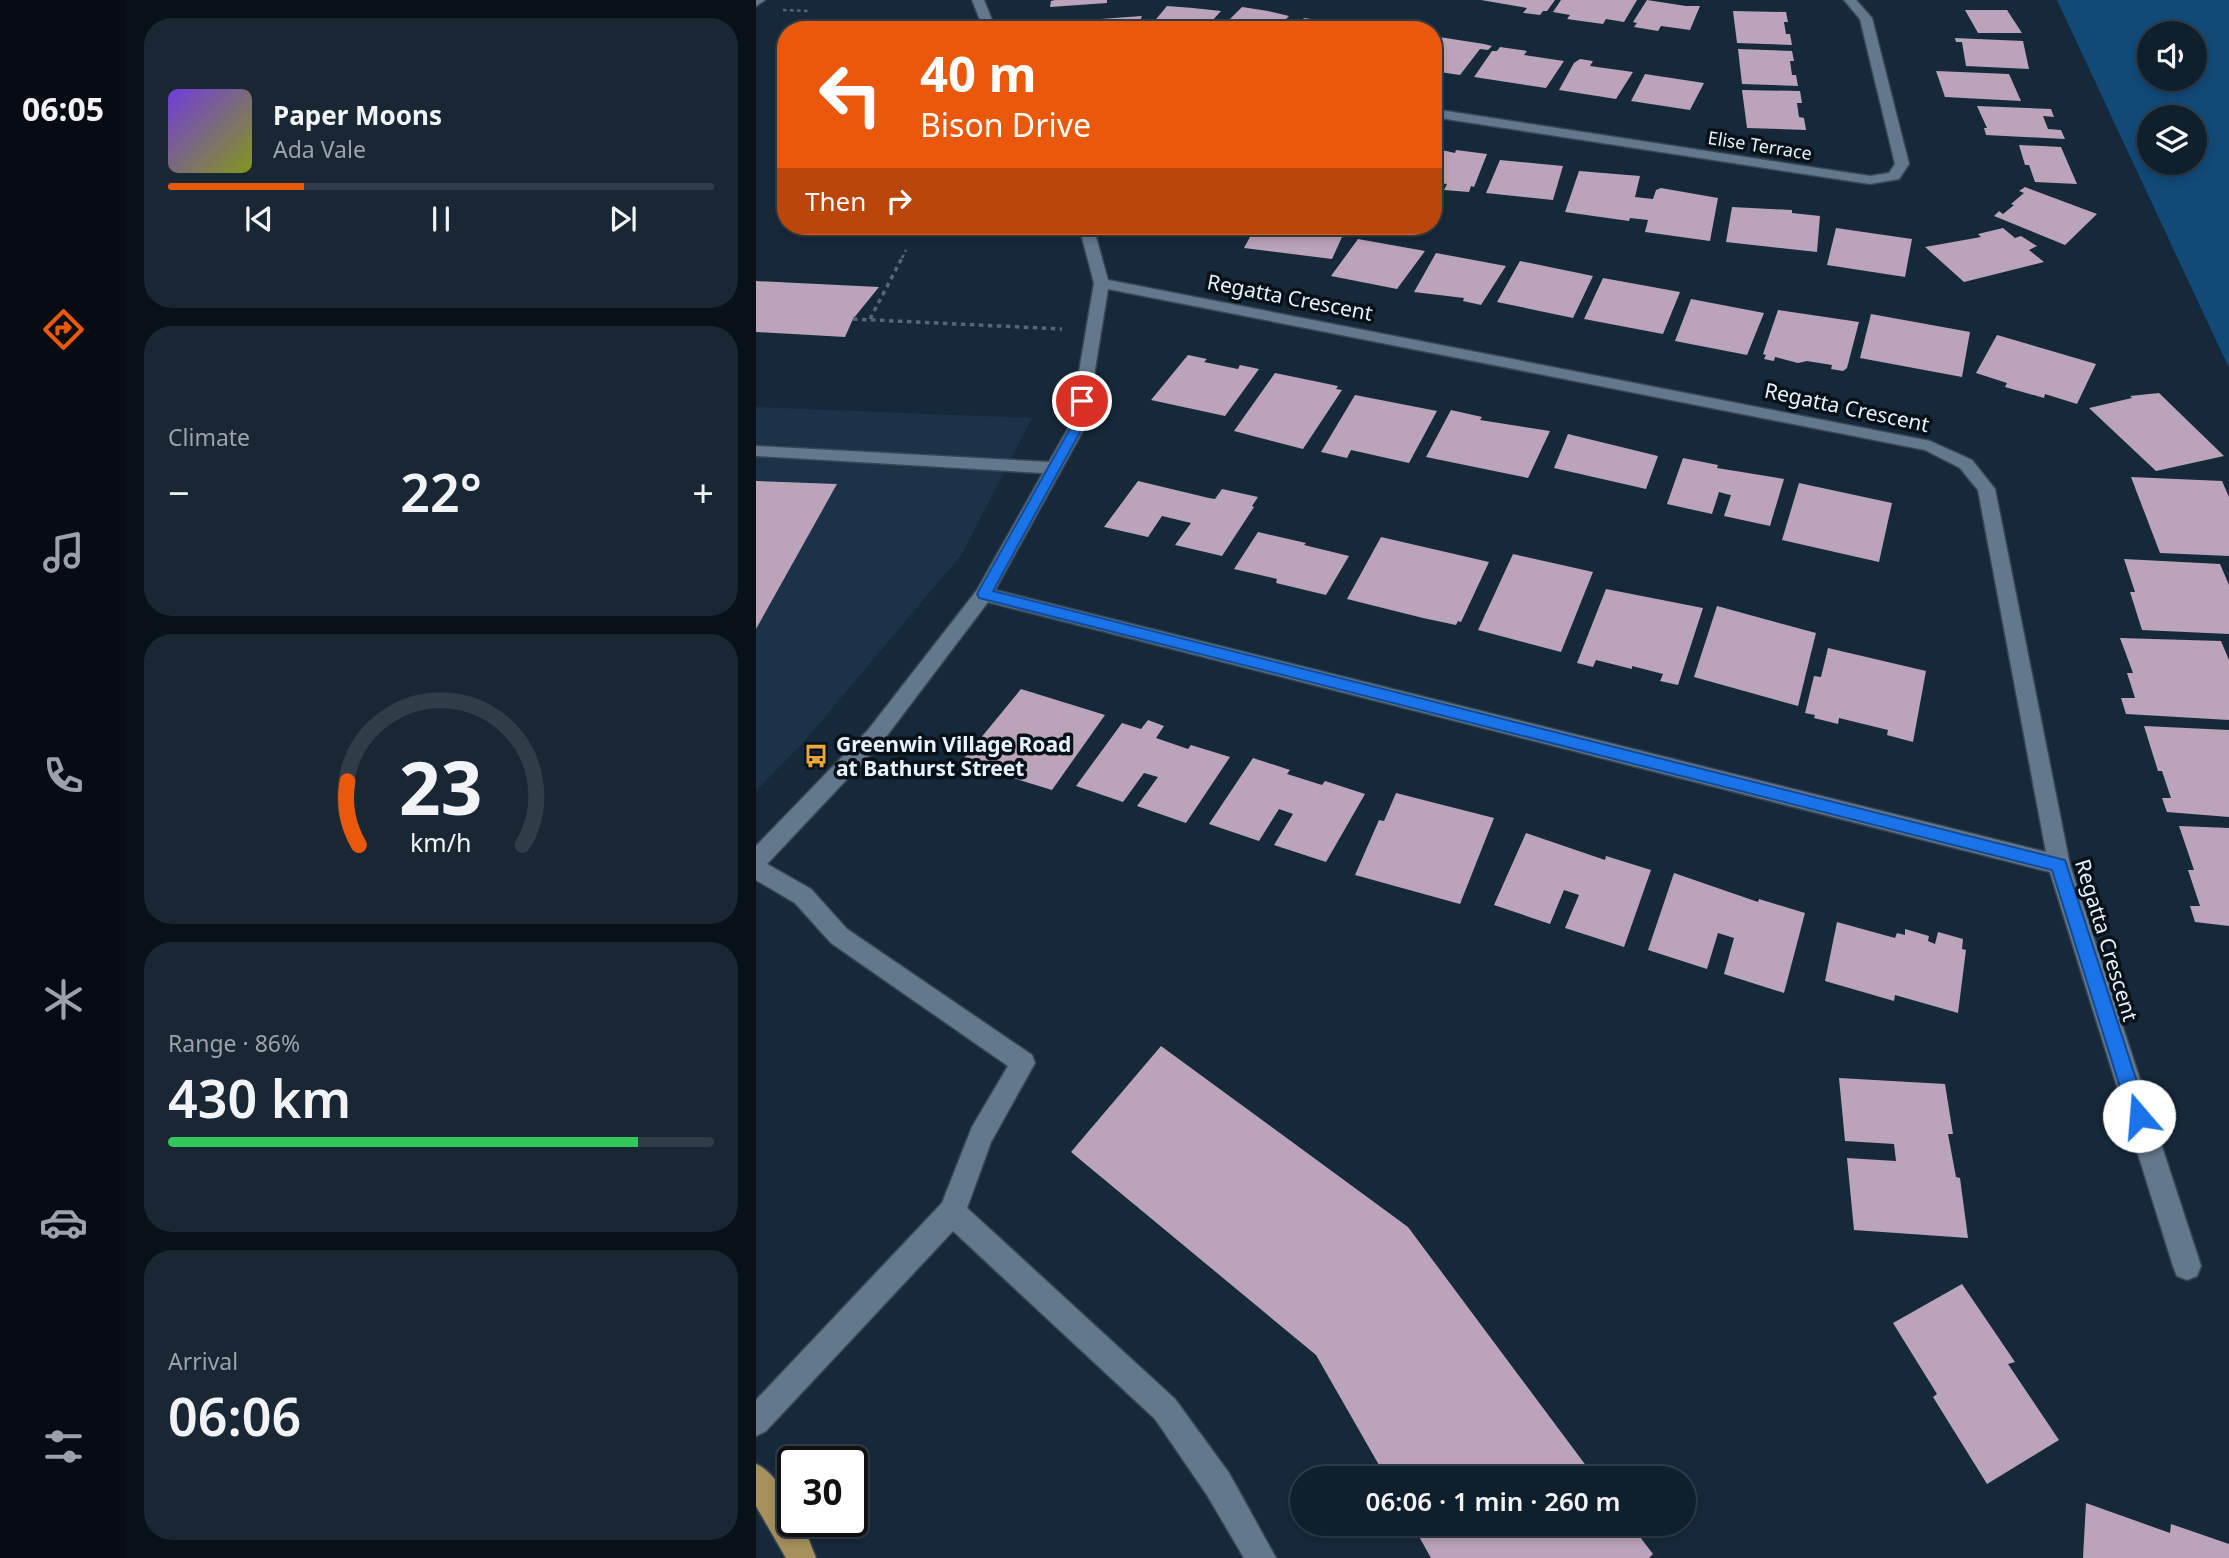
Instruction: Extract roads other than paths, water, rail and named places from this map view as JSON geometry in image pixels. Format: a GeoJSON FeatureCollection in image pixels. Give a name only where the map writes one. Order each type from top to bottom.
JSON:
{"type":"FeatureCollection","features":[{"type":"Feature","properties":{"kind":"main road"},"geometry":{"type":"LineString","coordinates":[[756,1479],[792,1536],[801,1558]]}},
{"type":"Feature","properties":{"kind":"street"},"geometry":{"type":"LineString","coordinates":[[978,0],[986,21]]}},
{"type":"Feature","properties":{"kind":"street","name":"Elise Terrace"},"geometry":{"type":"LineString","coordinates":[[1442,114],[1870,180],[1894,176],[1902,164],[1866,18],[1850,0]]}},
{"type":"Feature","properties":{"kind":"street"},"geometry":{"type":"LineString","coordinates":[[756,861],[875,736],[984,594],[1078,425],[1101,283],[1088,235]]}},
{"type":"Feature","properties":{"kind":"street","name":"Regatta Crescent"},"geometry":{"type":"LineString","coordinates":[[1101,283],[1930,446],[1966,464],[1986,489],[2059,865],[2187,1266]]}},
{"type":"Feature","properties":{"kind":"street"},"geometry":{"type":"LineString","coordinates":[[756,451],[1054,468]]}},
{"type":"Feature","properties":{"kind":"street"},"geometry":{"type":"LineString","coordinates":[[984,594],[2059,865]]}},
{"type":"Feature","properties":{"kind":"street"},"geometry":{"type":"LineString","coordinates":[[756,869],[803,896],[839,936],[1023,1063],[981,1136],[952,1212],[756,1421]]}},
{"type":"Feature","properties":{"kind":"street"},"geometry":{"type":"LineString","coordinates":[[952,1212],[1165,1409],[1219,1484],[1261,1558]]}},
{"type":"Feature","properties":{"kind":"place","name":"Greenwin Village Road at Bathurst Street"},"geometry":{"type":"Point","coordinates":[816,756]}}]}
